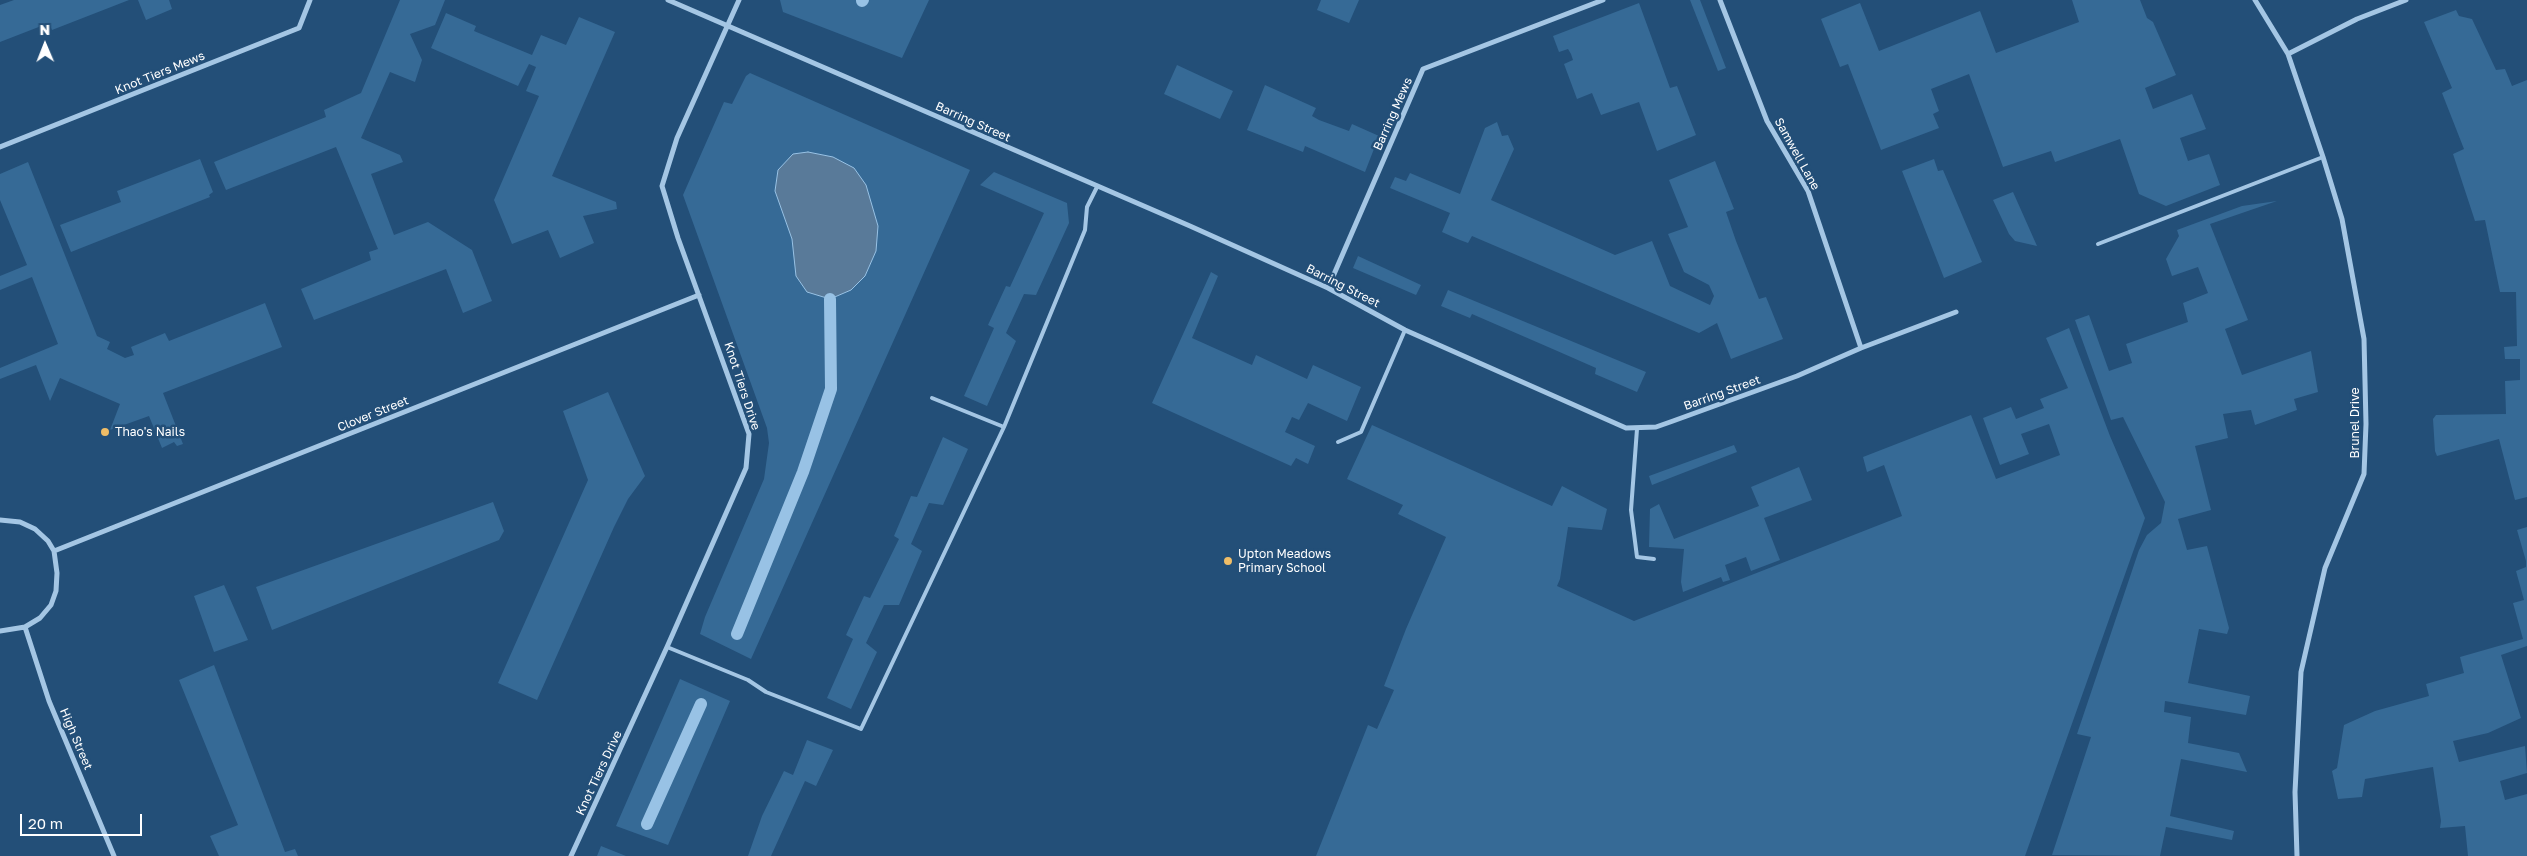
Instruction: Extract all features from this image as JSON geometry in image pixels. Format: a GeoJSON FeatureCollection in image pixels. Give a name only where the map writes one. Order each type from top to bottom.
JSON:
{"type":"FeatureCollection","features":[{"type":"Feature","properties":{"kind":"street","name":"Knot Tiers Mews"},"geometry":{"type":"LineString","coordinates":[[0,147],[298,28],[310,0]]}},
{"type":"Feature","properties":{"kind":"street"},"geometry":{"type":"LineString","coordinates":[[668,0],[727,26]]}},
{"type":"Feature","properties":{"kind":"street","name":"Knot Tiers Drive"},"geometry":{"type":"LineString","coordinates":[[571,856],[668,647],[746,468],[749,434],[678,238],[662,186],[677,138],[739,0]]}},
{"type":"Feature","properties":{"kind":"street","name":"Barring Mews"},"geometry":{"type":"LineString","coordinates":[[1328,288],[1423,69],[1603,0]]}},
{"type":"Feature","properties":{"kind":"street","name":"Samwell Lane"},"geometry":{"type":"LineString","coordinates":[[1720,0],[1767,121],[1808,191],[1861,348]]}},
{"type":"Feature","properties":{"kind":"street","name":"Brunel Drive"},"geometry":{"type":"LineString","coordinates":[[2255,0],[2288,54],[2323,157],[2342,219],[2364,340],[2366,424],[2364,474],[2325,568],[2301,672],[2294,792],[2298,856]]}},
{"type":"Feature","properties":{"kind":"street"},"geometry":{"type":"LineString","coordinates":[[2288,54],[2357,19],[2406,0]]}},
{"type":"Feature","properties":{"kind":"street","name":"Barring Street"},"geometry":{"type":"LineString","coordinates":[[727,26],[1328,288],[1405,330],[1626,428],[1656,427],[1736,399],[1956,312]]}},
{"type":"Feature","properties":{"kind":"street","name":"Clover Street"},"geometry":{"type":"LineString","coordinates":[[54,551],[699,295]]}},
{"type":"Feature","properties":{"kind":"street"},"geometry":{"type":"LineString","coordinates":[[0,520],[20,522],[35,529],[48,541],[54,551],[57,573],[56,591],[51,605],[40,618],[25,627],[0,631]]}},
{"type":"Feature","properties":{"kind":"street","name":"High Street"},"geometry":{"type":"LineString","coordinates":[[25,627],[49,701],[114,856]]}},
{"type":"Feature","properties":{"kind":"lane"},"geometry":{"type":"LineString","coordinates":[[2098,244],[2323,157]]}},
{"type":"Feature","properties":{"kind":"lane"},"geometry":{"type":"LineString","coordinates":[[668,647],[748,680],[766,692],[861,728],[1004,427],[1085,230],[1088,207],[1097,187]]}},
{"type":"Feature","properties":{"kind":"lane"},"geometry":{"type":"LineString","coordinates":[[1338,442],[1361,432],[1405,330]]}},
{"type":"Feature","properties":{"kind":"lane"},"geometry":{"type":"LineString","coordinates":[[932,398],[1004,427]]}},
{"type":"Feature","properties":{"kind":"lane"},"geometry":{"type":"LineString","coordinates":[[1637,429],[1631,510],[1638,557],[1654,559]]}},
{"type":"Feature","properties":{"kind":"shaded area"},"geometry":{"type":"Polygon","coordinates":[[[14,0],[129,0],[52,30],[49,23],[0,42],[0,5],[14,0]]]}},
{"type":"Feature","properties":{"kind":"shaded area"},"geometry":{"type":"Polygon","coordinates":[[[138,0],[169,0],[172,9],[146,20],[138,0]]]}},
{"type":"Feature","properties":{"kind":"shaded area"},"geometry":{"type":"Polygon","coordinates":[[[400,0],[445,0],[435,25],[410,34],[422,60],[415,82],[390,72],[361,138],[400,155],[403,162],[371,174],[394,235],[428,222],[472,250],[492,301],[463,313],[446,269],[314,320],[301,289],[371,260],[369,252],[378,249],[336,147],[226,190],[214,162],[326,117],[324,110],[361,93],[400,0]]]}},
{"type":"Feature","properties":{"kind":"shaded area"},"geometry":{"type":"Polygon","coordinates":[[[780,0],[929,0],[902,58],[783,12],[780,0]]]}},
{"type":"Feature","properties":{"kind":"shaded area"},"geometry":{"type":"Polygon","coordinates":[[[1321,0],[1359,0],[1349,23],[1317,10],[1321,0]]]}},
{"type":"Feature","properties":{"kind":"shaded area"},"geometry":{"type":"Polygon","coordinates":[[[1690,0],[1700,0],[1726,68],[1718,71],[1690,0]]]}},
{"type":"Feature","properties":{"kind":"shaded area"},"geometry":{"type":"Polygon","coordinates":[[[2072,0],[2140,0],[2147,18],[2153,22],[2176,75],[2145,88],[2153,109],[2192,94],[2206,129],[2180,138],[2188,161],[2209,154],[2220,185],[2166,206],[2139,194],[2120,139],[2055,162],[2051,151],[2003,167],[1969,74],[1931,89],[1939,111],[1933,114],[1939,128],[1881,150],[1848,64],[1840,67],[1821,19],[1860,3],[1879,51],[1980,11],[1996,53],[2079,22],[2072,0]]]}},
{"type":"Feature","properties":{"kind":"shaded area"},"geometry":{"type":"Polygon","coordinates":[[[1639,3],[1670,88],[1677,86],[1696,135],[1657,151],[1639,102],[1601,115],[1592,93],[1577,99],[1564,64],[1573,60],[1571,54],[1568,49],[1559,52],[1553,36],[1639,3]]]}},
{"type":"Feature","properties":{"kind":"shaded area"},"geometry":{"type":"Polygon","coordinates":[[[2456,10],[2459,16],[2472,19],[2496,70],[2505,69],[2512,86],[2527,80],[2527,497],[2515,500],[2499,439],[2437,456],[2435,451],[2433,419],[2436,415],[2506,414],[2505,381],[2520,380],[2520,359],[2505,359],[2504,347],[2517,346],[2516,292],[2500,292],[2485,220],[2475,221],[2453,154],[2464,149],[2442,93],[2452,88],[2424,22],[2456,10]]]}},
{"type":"Feature","properties":{"kind":"shaded area"},"geometry":{"type":"Polygon","coordinates":[[[446,13],[476,26],[474,31],[532,55],[541,35],[566,45],[579,17],[615,32],[552,176],[616,202],[617,209],[583,216],[594,243],[560,258],[548,230],[512,244],[494,200],[539,96],[526,91],[536,67],[529,64],[518,86],[431,48],[446,13]]]}},
{"type":"Feature","properties":{"kind":"shaded area"},"geometry":{"type":"Polygon","coordinates":[[[1177,65],[1233,91],[1220,119],[1164,94],[1177,65]]]}},
{"type":"Feature","properties":{"kind":"shaded area"},"geometry":{"type":"Polygon","coordinates":[[[750,73],[970,170],[751,659],[700,634],[705,617],[764,479],[769,443],[767,428],[683,195],[724,102],[732,104],[746,76],[750,73]]]}},
{"type":"Feature","properties":{"kind":"shaded area"},"geometry":{"type":"Polygon","coordinates":[[[1265,85],[1316,108],[1312,116],[1319,120],[1349,131],[1352,124],[1379,136],[1365,172],[1305,146],[1303,152],[1247,130],[1265,85]]]}},
{"type":"Feature","properties":{"kind":"shaded area"},"geometry":{"type":"Polygon","coordinates":[[[1497,122],[1502,136],[1508,135],[1514,149],[1491,200],[1615,255],[1652,241],[1670,286],[1710,305],[1714,296],[1709,285],[1684,272],[1668,234],[1688,227],[1669,180],[1715,161],[1734,209],[1726,212],[1736,241],[1759,299],[1766,297],[1783,339],[1731,359],[1717,323],[1699,333],[1472,236],[1468,243],[1460,240],[1442,232],[1450,213],[1390,188],[1395,177],[1406,181],[1410,173],[1460,194],[1485,128],[1497,122]]]}},
{"type":"Feature","properties":{"kind":"shaded area"},"geometry":{"type":"Polygon","coordinates":[[[808,152],[833,157],[854,168],[866,185],[878,226],[876,251],[865,276],[851,290],[830,299],[807,292],[796,276],[792,239],[775,191],[778,170],[793,154],[808,152]]]}},
{"type":"Feature","properties":{"kind":"shaded area"},"geometry":{"type":"Polygon","coordinates":[[[200,159],[213,192],[209,195],[210,197],[71,252],[60,225],[121,202],[117,191],[200,159]]]}},
{"type":"Feature","properties":{"kind":"shaded area"},"geometry":{"type":"Polygon","coordinates":[[[1934,159],[1938,171],[1943,170],[1982,262],[1944,278],[1902,171],[1934,159]]]}},
{"type":"Feature","properties":{"kind":"shaded area"},"geometry":{"type":"Polygon","coordinates":[[[28,162],[97,336],[110,342],[107,349],[125,358],[134,355],[131,347],[165,333],[169,341],[265,303],[282,347],[163,393],[183,444],[177,446],[174,442],[162,448],[149,416],[110,430],[120,404],[60,378],[50,401],[36,365],[0,379],[0,368],[58,344],[32,277],[0,290],[0,276],[27,265],[0,200],[0,174],[28,162]]]}},
{"type":"Feature","properties":{"kind":"shaded area"},"geometry":{"type":"Polygon","coordinates":[[[994,172],[1067,203],[1069,223],[1036,295],[1024,294],[1006,333],[1016,341],[987,406],[964,396],[994,328],[988,325],[1006,286],[1010,287],[1044,213],[980,185],[994,172]]]}},
{"type":"Feature","properties":{"kind":"shaded area"},"geometry":{"type":"Polygon","coordinates":[[[2013,192],[2037,246],[2015,241],[2009,234],[1993,200],[2013,192]]]}},
{"type":"Feature","properties":{"kind":"shaded area"},"geometry":{"type":"Polygon","coordinates":[[[2277,201],[2210,224],[2248,320],[2225,329],[2242,375],[2311,351],[2318,392],[2294,399],[2297,410],[2255,425],[2251,410],[2223,414],[2228,438],[2195,446],[2211,510],[2178,519],[2187,550],[2207,546],[2229,628],[2227,634],[2199,629],[2188,683],[2250,696],[2246,715],[2165,701],[2164,712],[2191,717],[2188,743],[2239,753],[2247,772],[2181,759],[2170,816],[2234,831],[2232,840],[2166,827],[2160,856],[2052,855],[2091,737],[2077,734],[2139,550],[2147,535],[2161,523],[2165,502],[2123,417],[2111,420],[2075,320],[2089,315],[2109,371],[2132,363],[2126,344],[2188,322],[2183,303],[2208,293],[2198,267],[2172,276],[2166,259],[2179,236],[2177,230],[2242,206],[2277,201]]]}},
{"type":"Feature","properties":{"kind":"shaded area"},"geometry":{"type":"Polygon","coordinates":[[[1358,256],[1421,285],[1416,295],[1353,268],[1358,256]]]}},
{"type":"Feature","properties":{"kind":"shaded area"},"geometry":{"type":"Polygon","coordinates":[[[1211,272],[1218,276],[1192,338],[1252,365],[1256,355],[1307,379],[1313,365],[1361,387],[1347,421],[1308,403],[1299,420],[1292,417],[1285,432],[1315,446],[1308,464],[1296,458],[1291,466],[1152,403],[1211,272]]]}},
{"type":"Feature","properties":{"kind":"shaded area"},"geometry":{"type":"Polygon","coordinates":[[[1448,290],[1646,372],[1637,392],[1595,374],[1596,368],[1555,350],[1472,314],[1470,318],[1441,306],[1448,290]]]}},
{"type":"Feature","properties":{"kind":"shaded area"},"geometry":{"type":"Polygon","coordinates":[[[2069,328],[2110,436],[2145,518],[2025,856],[1316,856],[1368,725],[1377,729],[1394,690],[1384,686],[1406,629],[1446,537],[1398,514],[1403,505],[1347,479],[1372,425],[1552,506],[1562,486],[1607,509],[1602,530],[1568,527],[1560,579],[1557,586],[1634,621],[1902,516],[1884,465],[1867,472],[1863,457],[1971,415],[1996,479],[2060,455],[2049,424],[2021,434],[2029,454],[2000,465],[1983,418],[2011,407],[2016,419],[2044,408],[2040,399],[2068,388],[2046,338],[2069,328]]]}},
{"type":"Feature","properties":{"kind":"shaded area"},"geometry":{"type":"Polygon","coordinates":[[[608,392],[645,476],[628,499],[614,527],[537,700],[498,683],[588,480],[563,411],[608,392]]]}},
{"type":"Feature","properties":{"kind":"shaded area"},"geometry":{"type":"Polygon","coordinates":[[[943,437],[968,449],[943,505],[929,503],[911,544],[922,551],[899,605],[884,605],[866,643],[877,652],[851,709],[827,698],[853,639],[846,635],[864,596],[870,598],[899,539],[894,536],[911,496],[917,497],[943,437]]]}},
{"type":"Feature","properties":{"kind":"shaded area"},"geometry":{"type":"Polygon","coordinates":[[[1734,445],[1737,452],[1652,485],[1649,476],[1734,445]]]}},
{"type":"Feature","properties":{"kind":"shaded area"},"geometry":{"type":"Polygon","coordinates":[[[1799,467],[1812,500],[1764,518],[1780,560],[1751,571],[1746,557],[1725,565],[1730,580],[1723,582],[1721,577],[1683,592],[1681,582],[1684,549],[1649,547],[1650,509],[1659,504],[1674,539],[1759,506],[1751,487],[1799,467]]]}},
{"type":"Feature","properties":{"kind":"shaded area"},"geometry":{"type":"Polygon","coordinates":[[[493,502],[504,531],[499,540],[272,630],[256,587],[493,502]]]}},
{"type":"Feature","properties":{"kind":"shaded area"},"geometry":{"type":"Polygon","coordinates":[[[2527,527],[2527,646],[2501,655],[2521,718],[2488,733],[2453,741],[2459,762],[2525,746],[2527,773],[2500,781],[2505,800],[2527,794],[2527,856],[2468,856],[2465,826],[2440,828],[2441,821],[2433,767],[2365,779],[2362,797],[2338,799],[2332,771],[2337,768],[2344,725],[2375,711],[2429,696],[2426,684],[2464,673],[2460,657],[2523,639],[2513,603],[2524,600],[2516,571],[2526,567],[2526,561],[2517,530],[2527,527]]]}},
{"type":"Feature","properties":{"kind":"shaded area"},"geometry":{"type":"Polygon","coordinates":[[[224,585],[248,640],[214,652],[194,596],[224,585]]]}},
{"type":"Feature","properties":{"kind":"shaded area"},"geometry":{"type":"Polygon","coordinates":[[[214,665],[285,852],[295,849],[298,856],[219,856],[210,836],[238,825],[179,680],[214,665]]]}},
{"type":"Feature","properties":{"kind":"shaded area"},"geometry":{"type":"Polygon","coordinates":[[[680,679],[730,701],[668,845],[616,826],[680,679]]]}},
{"type":"Feature","properties":{"kind":"shaded area"},"geometry":{"type":"Polygon","coordinates":[[[807,740],[833,750],[816,786],[805,781],[771,856],[748,856],[762,816],[784,771],[793,775],[807,740]]]}},
{"type":"Feature","properties":{"kind":"shaded area"},"geometry":{"type":"Polygon","coordinates":[[[601,846],[626,856],[597,856],[601,846]]]}},
{"type":"Feature","properties":{"kind":"waterway"},"geometry":{"type":"LineString","coordinates":[[737,634],[803,472],[831,389],[830,299]]}},
{"type":"Feature","properties":{"kind":"waterway"},"geometry":{"type":"LineString","coordinates":[[647,824],[701,704]]}},
{"type":"Feature","properties":{"kind":"place","name":"Thao's Nails"},"geometry":{"type":"Point","coordinates":[105,432]}},
{"type":"Feature","properties":{"kind":"place","name":"Upton Meadows Primary School"},"geometry":{"type":"Point","coordinates":[1228,561]}}]}
